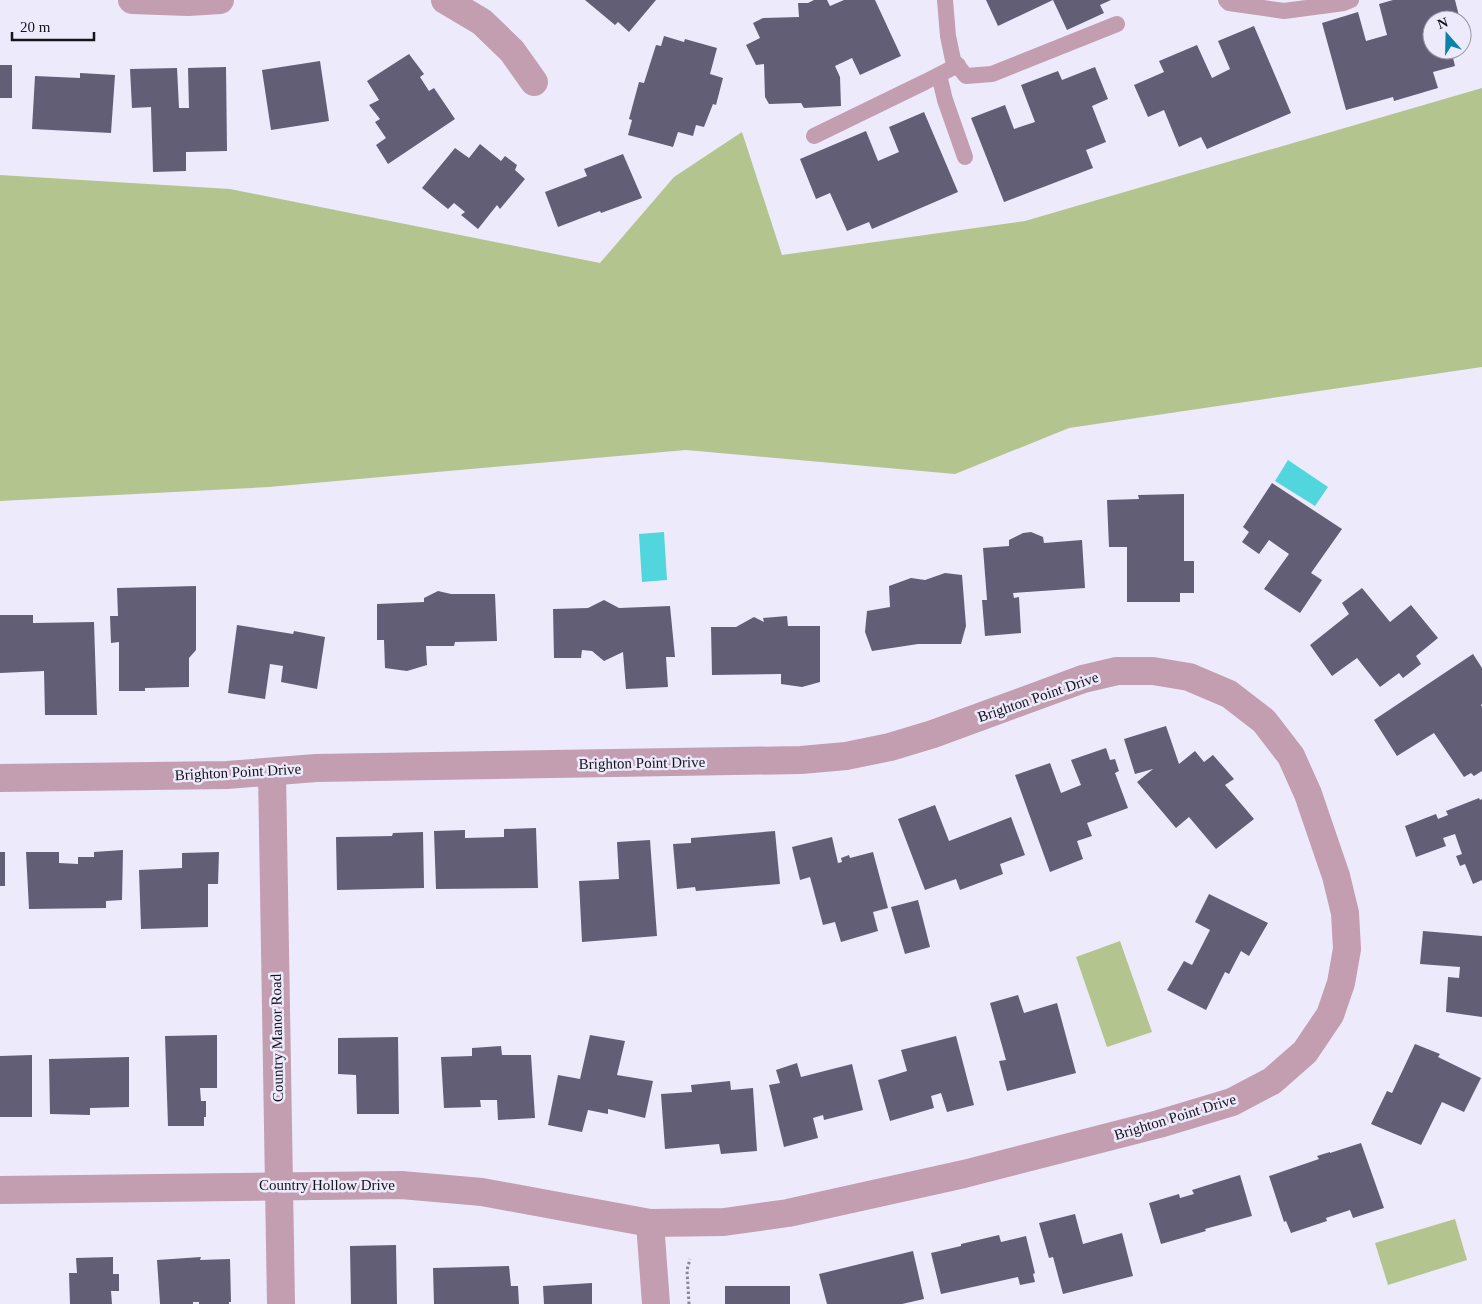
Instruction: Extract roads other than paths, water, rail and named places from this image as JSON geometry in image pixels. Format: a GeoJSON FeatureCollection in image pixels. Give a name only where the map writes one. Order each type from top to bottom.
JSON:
{"type":"FeatureCollection","features":[{"type":"Feature","properties":{"kind":"street"},"geometry":{"type":"LineString","coordinates":[[132,0],[188,2],[220,0]]}},
{"type":"Feature","properties":{"kind":"street"},"geometry":{"type":"LineString","coordinates":[[445,0],[482,22],[512,50],[534,82]]}},
{"type":"Feature","properties":{"kind":"street","name":"Brighton Point Drive"},"geometry":{"type":"LineString","coordinates":[[0,778],[217,775],[316,768],[791,760],[846,756],[890,747],[933,734],[1083,679],[1117,671],[1153,671],[1189,677],[1229,694],[1264,721],[1290,756],[1308,794],[1336,876],[1345,913],[1347,949],[1342,982],[1330,1015],[1305,1052],[1272,1081],[1232,1102],[1159,1124],[964,1174],[788,1213],[724,1222],[650,1224]]}},
{"type":"Feature","properties":{"kind":"street","name":"Country Manor Road"},"geometry":{"type":"LineString","coordinates":[[272,772],[281,1304]]}},
{"type":"Feature","properties":{"kind":"street","name":"Country Hollow Drive"},"geometry":{"type":"LineString","coordinates":[[0,1190],[401,1185],[482,1192],[650,1224]]}},
{"type":"Feature","properties":{"kind":"street"},"geometry":{"type":"LineString","coordinates":[[650,1224],[656,1304]]}},
{"type":"Feature","properties":{"kind":"lane"},"geometry":{"type":"LineString","coordinates":[[946,0],[948,36],[953,60],[966,76],[992,74],[1117,24]]}},
{"type":"Feature","properties":{"kind":"lane"},"geometry":{"type":"LineString","coordinates":[[1226,0],[1229,3],[1284,11],[1344,3],[1351,0]]}},
{"type":"Feature","properties":{"kind":"lane"},"geometry":{"type":"LineString","coordinates":[[814,136],[958,65]]}},
{"type":"Feature","properties":{"kind":"lane"},"geometry":{"type":"LineString","coordinates":[[939,75],[945,100],[965,157]]}},
{"type":"Feature","properties":{"kind":"water"},"geometry":{"type":"Polygon","coordinates":[[[1288,460],[1328,487],[1315,506],[1275,481],[1288,460]]]}},
{"type":"Feature","properties":{"kind":"water"},"geometry":{"type":"Polygon","coordinates":[[[664,532],[667,580],[642,582],[639,534],[664,532]]]}}]}
